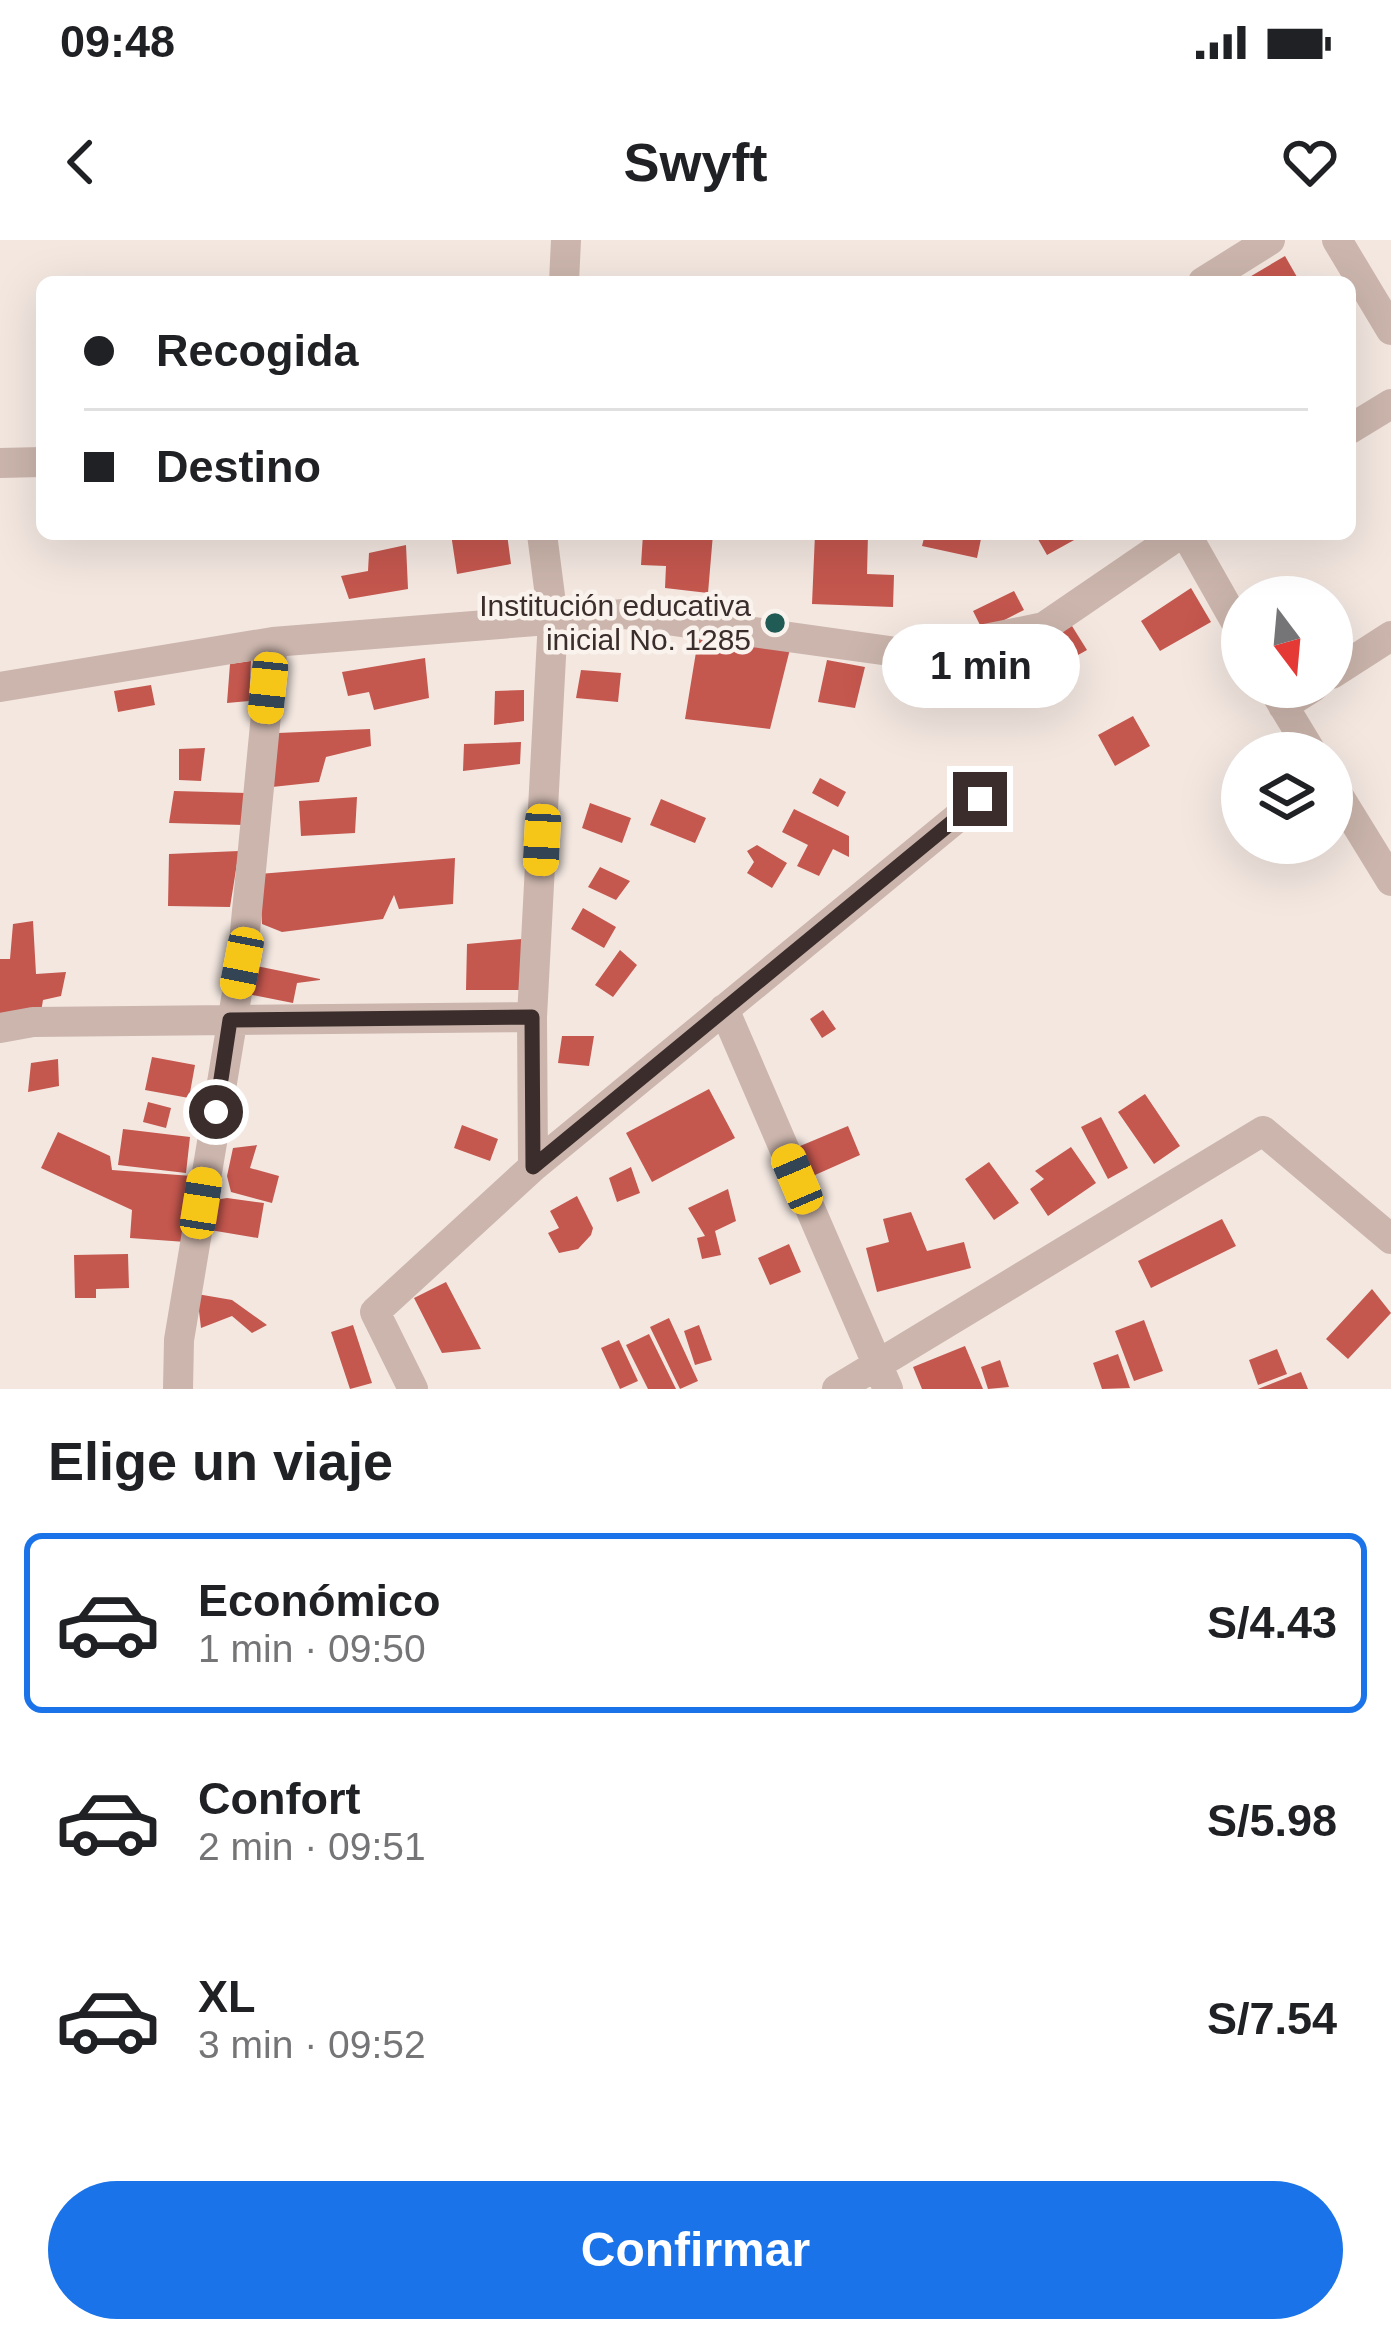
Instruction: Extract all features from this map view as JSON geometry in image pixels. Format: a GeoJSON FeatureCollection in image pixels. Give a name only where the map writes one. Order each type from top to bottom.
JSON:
{"type":"FeatureCollection","features":[{"type":"Feature","properties":{"kind":"street"},"geometry":{"type":"LineString","coordinates":[[564,276],[566,240]]}},
{"type":"Feature","properties":{"kind":"street"},"geometry":{"type":"LineString","coordinates":[[1213,276],[1270,240]]}},
{"type":"Feature","properties":{"kind":"street"},"geometry":{"type":"LineString","coordinates":[[1337,240],[1391,330]]}},
{"type":"Feature","properties":{"kind":"street"},"geometry":{"type":"LineString","coordinates":[[1356,425],[1391,404]]}},
{"type":"Feature","properties":{"kind":"street"},"geometry":{"type":"LineString","coordinates":[[0,463],[36,462]]}},
{"type":"Feature","properties":{"kind":"street"},"geometry":{"type":"LineString","coordinates":[[533,1167],[532,1017],[553,619],[543,540]]}},
{"type":"Feature","properties":{"kind":"street"},"geometry":{"type":"LineString","coordinates":[[0,687],[273,642],[624,614],[911,654],[1044,627],[1174,540]]}},
{"type":"Feature","properties":{"kind":"street"},"geometry":{"type":"LineString","coordinates":[[1187,540],[1221,598]]}},
{"type":"Feature","properties":{"kind":"street"},"geometry":{"type":"LineString","coordinates":[[1353,660],[1391,636]]}},
{"type":"Feature","properties":{"kind":"street"},"geometry":{"type":"LineString","coordinates":[[178,1389],[179,1340],[242,963],[273,642]]}},
{"type":"Feature","properties":{"kind":"street"},"geometry":{"type":"LineString","coordinates":[[412,1389],[374,1312],[533,1167],[980,799]]}},
{"type":"Feature","properties":{"kind":"street"},"geometry":{"type":"LineString","coordinates":[[1353,819],[1391,880]]}},
{"type":"Feature","properties":{"kind":"street"},"geometry":{"type":"LineString","coordinates":[[724,1009],[883,1378]]}},
{"type":"Feature","properties":{"kind":"street"},"geometry":{"type":"LineString","coordinates":[[0,1028],[33,1022],[532,1017]]}},
{"type":"Feature","properties":{"kind":"street"},"geometry":{"type":"LineString","coordinates":[[837,1389],[883,1378],[1263,1131],[1391,1239]]}},
{"type":"Feature","properties":{"kind":"building"},"geometry":{"type":"Polygon","coordinates":[[[1285,256],[1296,276],[1251,276],[1285,256]]]}},
{"type":"Feature","properties":{"kind":"building"},"geometry":{"type":"Polygon","coordinates":[[[452,540],[508,540],[511,564],[457,574],[452,540]]]}},
{"type":"Feature","properties":{"kind":"building"},"geometry":{"type":"Polygon","coordinates":[[[643,540],[712,540],[708,593],[665,588],[666,566],[641,565],[643,540]]]}},
{"type":"Feature","properties":{"kind":"building"},"geometry":{"type":"Polygon","coordinates":[[[815,540],[868,540],[867,574],[894,575],[893,607],[812,604],[815,540]]]}},
{"type":"Feature","properties":{"kind":"building"},"geometry":{"type":"Polygon","coordinates":[[[924,540],[981,540],[977,558],[922,546],[924,540]]]}},
{"type":"Feature","properties":{"kind":"building"},"geometry":{"type":"Polygon","coordinates":[[[1038,540],[1074,540],[1047,555],[1038,540]]]}},
{"type":"Feature","properties":{"kind":"building"},"geometry":{"type":"Polygon","coordinates":[[[406,545],[408,589],[349,599],[341,576],[368,571],[369,553],[406,545]]]}},
{"type":"Feature","properties":{"kind":"building"},"geometry":{"type":"Polygon","coordinates":[[[1191,588],[1211,622],[1160,651],[1141,621],[1191,588]]]}},
{"type":"Feature","properties":{"kind":"building"},"geometry":{"type":"Polygon","coordinates":[[[1014,591],[1024,610],[983,631],[973,611],[1014,591]]]}},
{"type":"Feature","properties":{"kind":"building"},"geometry":{"type":"Polygon","coordinates":[[[1072,626],[1087,650],[1037,678],[1020,654],[1072,626]]]}},
{"type":"Feature","properties":{"kind":"building"},"geometry":{"type":"Polygon","coordinates":[[[699,634],[791,645],[770,729],[685,719],[699,634]]]}},
{"type":"Feature","properties":{"kind":"building"},"geometry":{"type":"Polygon","coordinates":[[[425,658],[429,698],[374,710],[369,692],[348,696],[342,672],[425,658]]]}},
{"type":"Feature","properties":{"kind":"building"},"geometry":{"type":"Polygon","coordinates":[[[936,659],[975,661],[968,691],[955,699],[920,696],[917,664],[936,659]]]}},
{"type":"Feature","properties":{"kind":"building"},"geometry":{"type":"Polygon","coordinates":[[[827,660],[865,667],[855,708],[818,702],[827,660]]]}},
{"type":"Feature","properties":{"kind":"building"},"geometry":{"type":"Polygon","coordinates":[[[251,661],[249,701],[227,703],[230,664],[251,661]]]}},
{"type":"Feature","properties":{"kind":"building"},"geometry":{"type":"Polygon","coordinates":[[[581,670],[621,673],[618,702],[576,698],[581,670]]]}},
{"type":"Feature","properties":{"kind":"building"},"geometry":{"type":"Polygon","coordinates":[[[151,685],[155,705],[118,712],[114,691],[151,685]]]}},
{"type":"Feature","properties":{"kind":"building"},"geometry":{"type":"Polygon","coordinates":[[[524,690],[524,721],[494,725],[495,691],[524,690]]]}},
{"type":"Feature","properties":{"kind":"building"},"geometry":{"type":"Polygon","coordinates":[[[1133,716],[1150,746],[1115,766],[1098,735],[1133,716]]]}},
{"type":"Feature","properties":{"kind":"building"},"geometry":{"type":"Polygon","coordinates":[[[370,729],[371,746],[326,757],[319,782],[272,787],[278,733],[370,729]]]}},
{"type":"Feature","properties":{"kind":"building"},"geometry":{"type":"Polygon","coordinates":[[[521,742],[520,764],[463,771],[464,744],[521,742]]]}},
{"type":"Feature","properties":{"kind":"building"},"geometry":{"type":"Polygon","coordinates":[[[205,748],[201,781],[179,780],[179,749],[205,748]]]}},
{"type":"Feature","properties":{"kind":"building"},"geometry":{"type":"Polygon","coordinates":[[[820,778],[846,792],[838,807],[812,793],[820,778]]]}},
{"type":"Feature","properties":{"kind":"building"},"geometry":{"type":"Polygon","coordinates":[[[174,791],[247,793],[244,825],[169,823],[174,791]]]}},
{"type":"Feature","properties":{"kind":"building"},"geometry":{"type":"Polygon","coordinates":[[[357,797],[355,833],[301,836],[299,801],[357,797]]]}},
{"type":"Feature","properties":{"kind":"building"},"geometry":{"type":"Polygon","coordinates":[[[661,799],[706,818],[695,843],[650,825],[661,799]]]}},
{"type":"Feature","properties":{"kind":"building"},"geometry":{"type":"Polygon","coordinates":[[[590,803],[631,818],[622,843],[582,828],[590,803]]]}},
{"type":"Feature","properties":{"kind":"building"},"geometry":{"type":"Polygon","coordinates":[[[794,809],[849,836],[849,857],[833,849],[819,876],[797,866],[808,845],[782,832],[794,809]]]}},
{"type":"Feature","properties":{"kind":"building"},"geometry":{"type":"Polygon","coordinates":[[[757,845],[787,863],[772,888],[747,873],[754,862],[747,851],[757,845]]]}},
{"type":"Feature","properties":{"kind":"building"},"geometry":{"type":"Polygon","coordinates":[[[239,851],[230,907],[168,906],[169,854],[239,851]]]}},
{"type":"Feature","properties":{"kind":"building"},"geometry":{"type":"Polygon","coordinates":[[[455,858],[453,904],[399,909],[394,895],[383,919],[282,932],[262,924],[259,874],[455,858]]]}},
{"type":"Feature","properties":{"kind":"building"},"geometry":{"type":"Polygon","coordinates":[[[600,867],[630,881],[616,900],[588,887],[600,867]]]}},
{"type":"Feature","properties":{"kind":"building"},"geometry":{"type":"Polygon","coordinates":[[[583,908],[616,927],[604,948],[571,929],[583,908]]]}},
{"type":"Feature","properties":{"kind":"building"},"geometry":{"type":"Polygon","coordinates":[[[33,921],[36,974],[66,972],[61,996],[43,1000],[41,1012],[0,1018],[0,959],[10,959],[13,924],[33,921]]]}},
{"type":"Feature","properties":{"kind":"building"},"geometry":{"type":"Polygon","coordinates":[[[522,939],[522,990],[466,990],[467,944],[522,939]]]}},
{"type":"Feature","properties":{"kind":"building"},"geometry":{"type":"Polygon","coordinates":[[[620,950],[637,965],[613,997],[595,985],[620,950]]]}},
{"type":"Feature","properties":{"kind":"building"},"geometry":{"type":"Polygon","coordinates":[[[242,963],[320,980],[297,983],[293,1003],[237,992],[242,963]]]}},
{"type":"Feature","properties":{"kind":"building"},"geometry":{"type":"Polygon","coordinates":[[[823,1010],[836,1029],[822,1038],[810,1019],[823,1010]]]}},
{"type":"Feature","properties":{"kind":"building"},"geometry":{"type":"Polygon","coordinates":[[[562,1036],[594,1036],[589,1066],[558,1063],[562,1036]]]}},
{"type":"Feature","properties":{"kind":"building"},"geometry":{"type":"Polygon","coordinates":[[[152,1057],[195,1065],[189,1098],[145,1090],[152,1057]]]}},
{"type":"Feature","properties":{"kind":"building"},"geometry":{"type":"Polygon","coordinates":[[[58,1059],[59,1086],[28,1092],[31,1063],[58,1059]]]}},
{"type":"Feature","properties":{"kind":"building"},"geometry":{"type":"Polygon","coordinates":[[[709,1089],[735,1138],[652,1182],[626,1133],[709,1089]]]}},
{"type":"Feature","properties":{"kind":"building"},"geometry":{"type":"Polygon","coordinates":[[[1145,1094],[1180,1146],[1154,1164],[1118,1112],[1145,1094]]]}},
{"type":"Feature","properties":{"kind":"building"},"geometry":{"type":"Polygon","coordinates":[[[148,1102],[171,1108],[166,1128],[143,1122],[148,1102]]]}},
{"type":"Feature","properties":{"kind":"building"},"geometry":{"type":"Polygon","coordinates":[[[1101,1117],[1128,1168],[1108,1179],[1081,1127],[1101,1117]]]}},
{"type":"Feature","properties":{"kind":"building"},"geometry":{"type":"Polygon","coordinates":[[[462,1125],[498,1139],[490,1161],[454,1148],[462,1125]]]}},
{"type":"Feature","properties":{"kind":"building"},"geometry":{"type":"Polygon","coordinates":[[[848,1126],[860,1155],[806,1179],[793,1149],[848,1126]]]}},
{"type":"Feature","properties":{"kind":"building"},"geometry":{"type":"Polygon","coordinates":[[[123,1129],[190,1137],[186,1173],[118,1165],[123,1129]]]}},
{"type":"Feature","properties":{"kind":"building"},"geometry":{"type":"Polygon","coordinates":[[[58,1132],[110,1156],[112,1170],[192,1176],[186,1242],[130,1238],[132,1210],[41,1168],[58,1132]]]}},
{"type":"Feature","properties":{"kind":"building"},"geometry":{"type":"Polygon","coordinates":[[[257,1145],[250,1168],[279,1176],[272,1203],[231,1192],[227,1176],[233,1148],[257,1145]]]}},
{"type":"Feature","properties":{"kind":"building"},"geometry":{"type":"Polygon","coordinates":[[[1071,1147],[1096,1183],[1048,1216],[1030,1189],[1044,1179],[1035,1171],[1071,1147]]]}},
{"type":"Feature","properties":{"kind":"building"},"geometry":{"type":"Polygon","coordinates":[[[989,1162],[1019,1203],[994,1220],[965,1179],[989,1162]]]}},
{"type":"Feature","properties":{"kind":"building"},"geometry":{"type":"Polygon","coordinates":[[[631,1167],[640,1193],[617,1202],[609,1178],[631,1167]]]}},
{"type":"Feature","properties":{"kind":"building"},"geometry":{"type":"Polygon","coordinates":[[[728,1189],[736,1221],[715,1231],[721,1255],[702,1259],[697,1238],[705,1236],[688,1208],[728,1189]]]}},
{"type":"Feature","properties":{"kind":"building"},"geometry":{"type":"Polygon","coordinates":[[[577,1196],[593,1228],[591,1235],[578,1249],[559,1253],[548,1233],[559,1228],[550,1211],[577,1196]]]}},
{"type":"Feature","properties":{"kind":"building"},"geometry":{"type":"Polygon","coordinates":[[[215,1200],[264,1203],[258,1238],[210,1230],[215,1200]]]}},
{"type":"Feature","properties":{"kind":"building"},"geometry":{"type":"Polygon","coordinates":[[[911,1212],[927,1251],[964,1242],[971,1268],[877,1292],[866,1248],[889,1242],[883,1219],[911,1212]]]}},
{"type":"Feature","properties":{"kind":"building"},"geometry":{"type":"Polygon","coordinates":[[[1222,1219],[1236,1246],[1151,1288],[1138,1261],[1222,1219]]]}},
{"type":"Feature","properties":{"kind":"building"},"geometry":{"type":"Polygon","coordinates":[[[789,1244],[801,1272],[770,1285],[758,1258],[789,1244]]]}},
{"type":"Feature","properties":{"kind":"building"},"geometry":{"type":"Polygon","coordinates":[[[128,1254],[129,1288],[96,1289],[96,1298],[75,1298],[74,1255],[128,1254]]]}},
{"type":"Feature","properties":{"kind":"building"},"geometry":{"type":"Polygon","coordinates":[[[446,1282],[481,1349],[442,1353],[414,1298],[446,1282]]]}},
{"type":"Feature","properties":{"kind":"building"},"geometry":{"type":"Polygon","coordinates":[[[1372,1289],[1391,1313],[1348,1359],[1326,1339],[1372,1289]]]}},
{"type":"Feature","properties":{"kind":"building"},"geometry":{"type":"Polygon","coordinates":[[[197,1294],[232,1300],[267,1325],[252,1333],[232,1316],[201,1328],[197,1294]]]}},
{"type":"Feature","properties":{"kind":"building"},"geometry":{"type":"Polygon","coordinates":[[[669,1318],[698,1381],[680,1389],[650,1327],[669,1318]]]}},
{"type":"Feature","properties":{"kind":"building"},"geometry":{"type":"Polygon","coordinates":[[[1144,1320],[1163,1371],[1134,1381],[1115,1331],[1144,1320]]]}},
{"type":"Feature","properties":{"kind":"building"},"geometry":{"type":"Polygon","coordinates":[[[353,1325],[372,1383],[350,1389],[331,1332],[353,1325]]]}},
{"type":"Feature","properties":{"kind":"building"},"geometry":{"type":"Polygon","coordinates":[[[699,1325],[712,1360],[695,1365],[684,1331],[699,1325]]]}},
{"type":"Feature","properties":{"kind":"building"},"geometry":{"type":"Polygon","coordinates":[[[649,1334],[676,1389],[648,1389],[626,1345],[649,1334]]]}},
{"type":"Feature","properties":{"kind":"building"},"geometry":{"type":"Polygon","coordinates":[[[619,1340],[638,1381],[620,1389],[601,1348],[619,1340]]]}},
{"type":"Feature","properties":{"kind":"building"},"geometry":{"type":"Polygon","coordinates":[[[965,1346],[983,1389],[922,1389],[913,1367],[965,1346]]]}},
{"type":"Feature","properties":{"kind":"building"},"geometry":{"type":"Polygon","coordinates":[[[1277,1349],[1287,1374],[1258,1385],[1249,1360],[1277,1349]]]}},
{"type":"Feature","properties":{"kind":"building"},"geometry":{"type":"Polygon","coordinates":[[[1118,1354],[1130,1388],[1102,1389],[1093,1363],[1118,1354]]]}},
{"type":"Feature","properties":{"kind":"building"},"geometry":{"type":"Polygon","coordinates":[[[1000,1360],[1009,1387],[988,1389],[981,1367],[1000,1360]]]}},
{"type":"Feature","properties":{"kind":"building"},"geometry":{"type":"Polygon","coordinates":[[[1301,1372],[1308,1389],[1258,1389],[1301,1372]]]}},
{"type":"Feature","properties":{"kind":"place","name":"Institución educativa inicial No. 1285"},"geometry":{"type":"Point","coordinates":[775,623]}},
{"type":"Feature","properties":{"kind":"route"},"geometry":{"type":"LineString","coordinates":[[216,1112],[230,1020],[532,1017],[533,1167],[980,799]]}}]}
